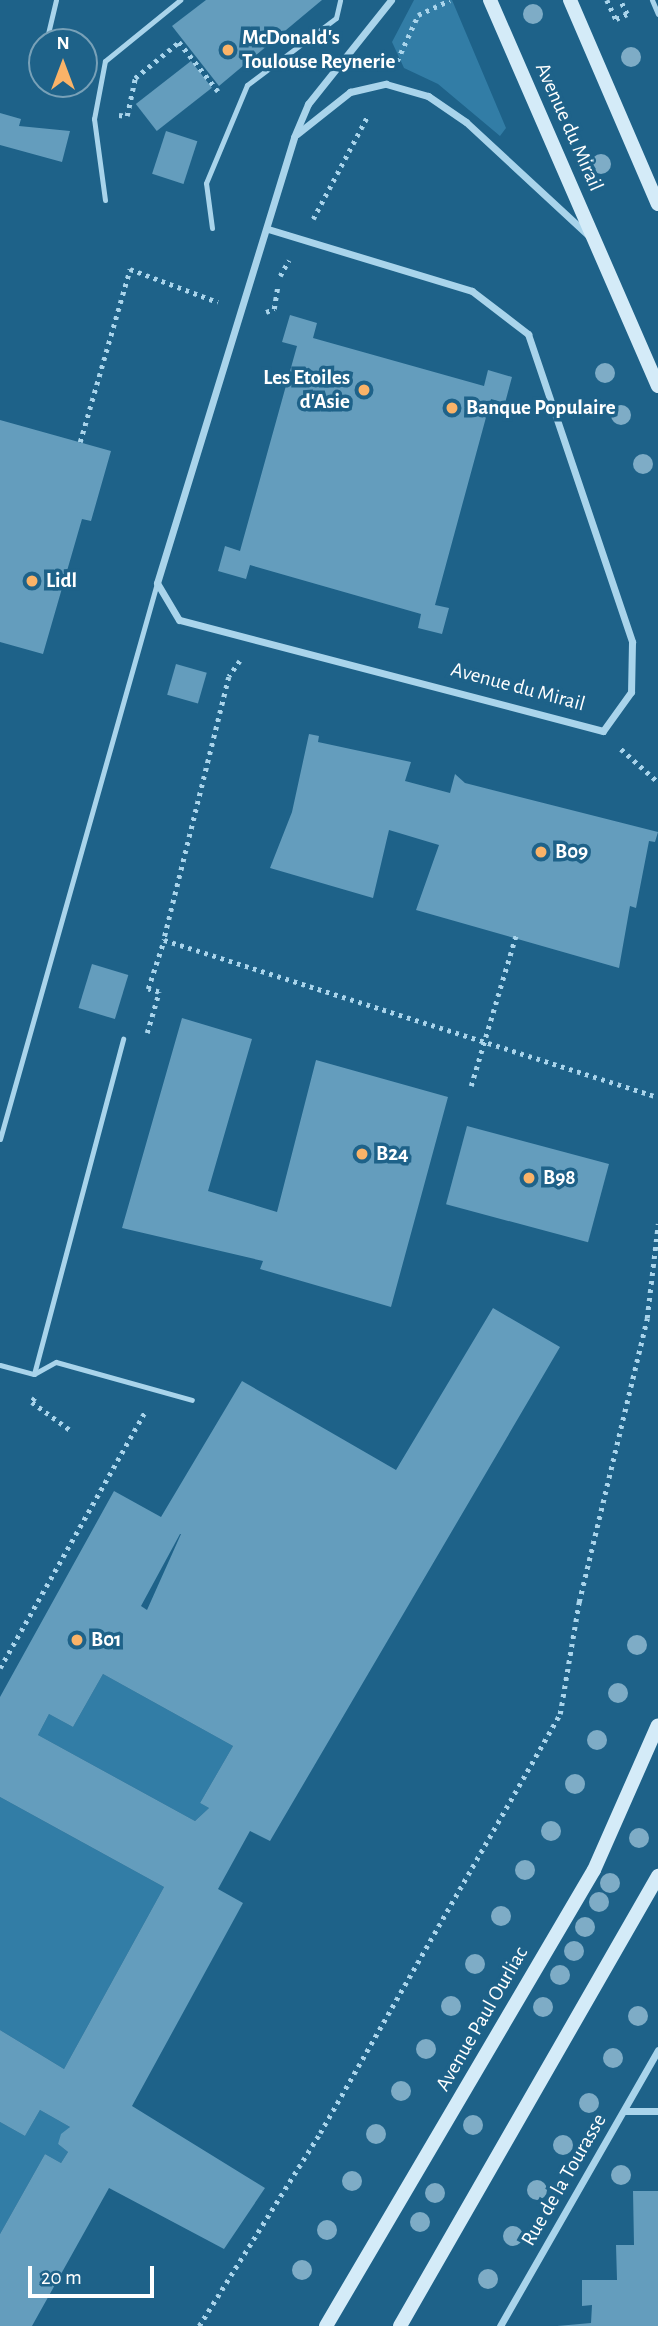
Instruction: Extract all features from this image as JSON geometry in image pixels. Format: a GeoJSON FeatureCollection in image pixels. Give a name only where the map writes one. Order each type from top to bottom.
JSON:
{"type":"FeatureCollection","features":[{"type":"Feature","properties":{"kind":"main road","name":"Avenue du Mirail"},"geometry":{"type":"LineString","coordinates":[[490,0],[658,386]]}},
{"type":"Feature","properties":{"kind":"main road"},"geometry":{"type":"LineString","coordinates":[[570,0],[658,204]]}},
{"type":"Feature","properties":{"kind":"main road","name":"Avenue Paul Ourliac"},"geometry":{"type":"LineString","coordinates":[[326,2326],[594,1870],[658,1725]]}},
{"type":"Feature","properties":{"kind":"main road"},"geometry":{"type":"LineString","coordinates":[[400,2326],[658,1876]]}},
{"type":"Feature","properties":{"kind":"street"},"geometry":{"type":"LineString","coordinates":[[157,583],[268,229],[294,137],[309,104],[391,0]]}},
{"type":"Feature","properties":{"kind":"street"},"geometry":{"type":"LineString","coordinates":[[294,137],[350,92],[386,84],[428,96],[467,122],[596,243]]}},
{"type":"Feature","properties":{"kind":"street","name":"Avenue du Mirail"},"geometry":{"type":"LineString","coordinates":[[157,583],[180,620],[603,732],[631,692],[632,642],[528,334],[472,291],[268,229]]}},
{"type":"Feature","properties":{"kind":"street","name":"Rue de la Tourasse"},"geometry":{"type":"LineString","coordinates":[[500,2326],[658,2050]]}},
{"type":"Feature","properties":{"kind":"street"},"geometry":{"type":"LineString","coordinates":[[624,2111],[658,2111]]}},
{"type":"Feature","properties":{"kind":"lane"},"geometry":{"type":"LineString","coordinates":[[49,28],[56,0]]}},
{"type":"Feature","properties":{"kind":"lane"},"geometry":{"type":"LineString","coordinates":[[105,200],[94,120],[104,61],[180,0]]}},
{"type":"Feature","properties":{"kind":"lane"},"geometry":{"type":"LineString","coordinates":[[212,228],[206,183],[247,85],[336,18],[340,0]]}},
{"type":"Feature","properties":{"kind":"lane"},"geometry":{"type":"LineString","coordinates":[[652,0],[658,14]]}},
{"type":"Feature","properties":{"kind":"lane"},"geometry":{"type":"LineString","coordinates":[[0,1139],[157,583]]}},
{"type":"Feature","properties":{"kind":"lane"},"geometry":{"type":"LineString","coordinates":[[34,1374],[123,1039]]}},
{"type":"Feature","properties":{"kind":"lane"},"geometry":{"type":"LineString","coordinates":[[0,1365],[34,1374],[56,1362],[192,1400]]}},
{"type":"Feature","properties":{"kind":"path"},"geometry":{"type":"LineString","coordinates":[[386,84],[418,15],[450,0]]}},
{"type":"Feature","properties":{"kind":"path"},"geometry":{"type":"LineString","coordinates":[[607,0],[616,19],[627,14],[620,0]]}},
{"type":"Feature","properties":{"kind":"path"},"geometry":{"type":"LineString","coordinates":[[104,114],[128,116],[135,78],[181,41],[218,92],[231,83]]}},
{"type":"Feature","properties":{"kind":"path"},"geometry":{"type":"LineString","coordinates":[[255,640],[229,677],[164,940],[658,1097]]}},
{"type":"Feature","properties":{"kind":"path"},"geometry":{"type":"LineString","coordinates":[[603,732],[658,782]]}},
{"type":"Feature","properties":{"kind":"path"},"geometry":{"type":"LineString","coordinates":[[471,1086],[516,935]]}},
{"type":"Feature","properties":{"kind":"path"},"geometry":{"type":"LineString","coordinates":[[199,2326],[320,2133],[560,1714],[579,1602],[648,1318],[658,1224]]}},
{"type":"Feature","properties":{"kind":"path"},"geometry":{"type":"LineString","coordinates":[[0,1668],[157,1390]]}},
{"type":"Feature","properties":{"kind":"shaded area"},"geometry":{"type":"Polygon","coordinates":[[[414,0],[452,0],[506,128],[500,136],[438,84],[404,68],[392,42],[414,0]]]}},
{"type":"Feature","properties":{"kind":"shaded area"},"geometry":{"type":"Polygon","coordinates":[[[103,1674],[233,1746],[200,1803],[209,1808],[195,1821],[38,1735],[49,1714],[73,1727],[103,1674]]]}},
{"type":"Feature","properties":{"kind":"shaded area"},"geometry":{"type":"Polygon","coordinates":[[[0,1797],[164,1887],[64,2069],[0,2030],[0,1797]]]}},
{"type":"Feature","properties":{"kind":"shaded area"},"geometry":{"type":"Polygon","coordinates":[[[40,2110],[70,2127],[58,2144],[68,2152],[61,2163],[45,2154],[0,2234],[0,2122],[25,2136],[40,2110]]]}},
{"type":"Feature","properties":{"kind":"building","name":"McDonald's Toulouse Reynerie"},"geometry":{"type":"Polygon","coordinates":[[[206,0],[322,0],[219,86],[172,26],[206,0]]]}},
{"type":"Feature","properties":{"kind":"building"},"geometry":{"type":"Polygon","coordinates":[[[191,61],[212,88],[157,131],[136,104],[191,61]]]}},
{"type":"Feature","properties":{"kind":"building"},"geometry":{"type":"Polygon","coordinates":[[[0,113],[21,119],[19,126],[70,131],[62,162],[0,145],[0,113]]]}},
{"type":"Feature","properties":{"kind":"building"},"geometry":{"type":"Polygon","coordinates":[[[166,131],[197,141],[183,184],[152,174],[166,131]]]}},
{"type":"Feature","properties":{"kind":"building"},"geometry":{"type":"Polygon","coordinates":[[[290,315],[317,323],[313,338],[484,386],[488,370],[512,377],[505,403],[491,399],[435,605],[449,608],[442,634],[418,628],[421,614],[250,565],[246,579],[218,571],[225,546],[240,551],[297,346],[282,342],[290,315]]]}},
{"type":"Feature","properties":{"kind":"building","name":"Lidl"},"geometry":{"type":"Polygon","coordinates":[[[0,420],[111,451],[91,521],[82,519],[43,654],[0,642],[0,420]]]}},
{"type":"Feature","properties":{"kind":"building"},"geometry":{"type":"Polygon","coordinates":[[[176,664],[207,673],[198,704],[167,695],[176,664]]]}},
{"type":"Feature","properties":{"kind":"building","name":"B09"},"geometry":{"type":"Polygon","coordinates":[[[309,734],[319,736],[318,742],[411,762],[405,781],[450,793],[455,774],[465,783],[658,832],[655,842],[649,841],[636,908],[630,906],[619,968],[416,910],[439,845],[389,830],[373,898],[270,868],[292,812],[309,734]]]}},
{"type":"Feature","properties":{"kind":"building"},"geometry":{"type":"Polygon","coordinates":[[[92,964],[128,975],[115,1019],[79,1008],[92,964]]]}},
{"type":"Feature","properties":{"kind":"building","name":"B24"},"geometry":{"type":"Polygon","coordinates":[[[182,1018],[252,1039],[208,1191],[277,1212],[316,1060],[448,1097],[391,1307],[260,1269],[263,1261],[122,1228],[182,1018]]]}},
{"type":"Feature","properties":{"kind":"building","name":"B98"},"geometry":{"type":"Polygon","coordinates":[[[467,1126],[609,1164],[588,1242],[446,1204],[467,1126]]]}},
{"type":"Feature","properties":{"kind":"building"},"geometry":{"type":"Polygon","coordinates":[[[493,1308],[560,1347],[270,1841],[250,1831],[218,1889],[243,1903],[132,2106],[265,2188],[224,2249],[109,2188],[32,2326],[0,2326],[0,2234],[45,2154],[61,2163],[68,2152],[58,2144],[61,2134],[70,2127],[40,2110],[25,2136],[0,2122],[0,2030],[64,2069],[164,1887],[0,1797],[0,1697],[114,1491],[161,1517],[242,1381],[396,1470],[493,1308]],[[181,1534],[141,1606],[147,1610],[181,1534]],[[103,1674],[73,1727],[49,1714],[38,1735],[195,1821],[209,1808],[200,1803],[233,1746],[103,1674]]]}},
{"type":"Feature","properties":{"kind":"building"},"geometry":{"type":"Polygon","coordinates":[[[633,2191],[658,2191],[658,2326],[557,2326],[591,2323],[592,2305],[582,2306],[582,2280],[617,2280],[616,2245],[634,2245],[633,2191]]]}},
{"type":"Feature","properties":{"kind":"place","name":"McDonald's Toulouse Reynerie"},"geometry":{"type":"Point","coordinates":[228,50]}},
{"type":"Feature","properties":{"kind":"place","name":"Les Etoiles d'Asie"},"geometry":{"type":"Point","coordinates":[364,390]}},
{"type":"Feature","properties":{"kind":"place","name":"Banque Populaire"},"geometry":{"type":"Point","coordinates":[452,408]}},
{"type":"Feature","properties":{"kind":"place","name":"Lidl"},"geometry":{"type":"Point","coordinates":[32,581]}},
{"type":"Feature","properties":{"kind":"place","name":"B09"},"geometry":{"type":"Point","coordinates":[541,852]}},
{"type":"Feature","properties":{"kind":"place","name":"B24"},"geometry":{"type":"Point","coordinates":[362,1154]}},
{"type":"Feature","properties":{"kind":"place","name":"B98"},"geometry":{"type":"Point","coordinates":[529,1178]}},
{"type":"Feature","properties":{"kind":"place","name":"B01"},"geometry":{"type":"Point","coordinates":[77,1640]}}]}
